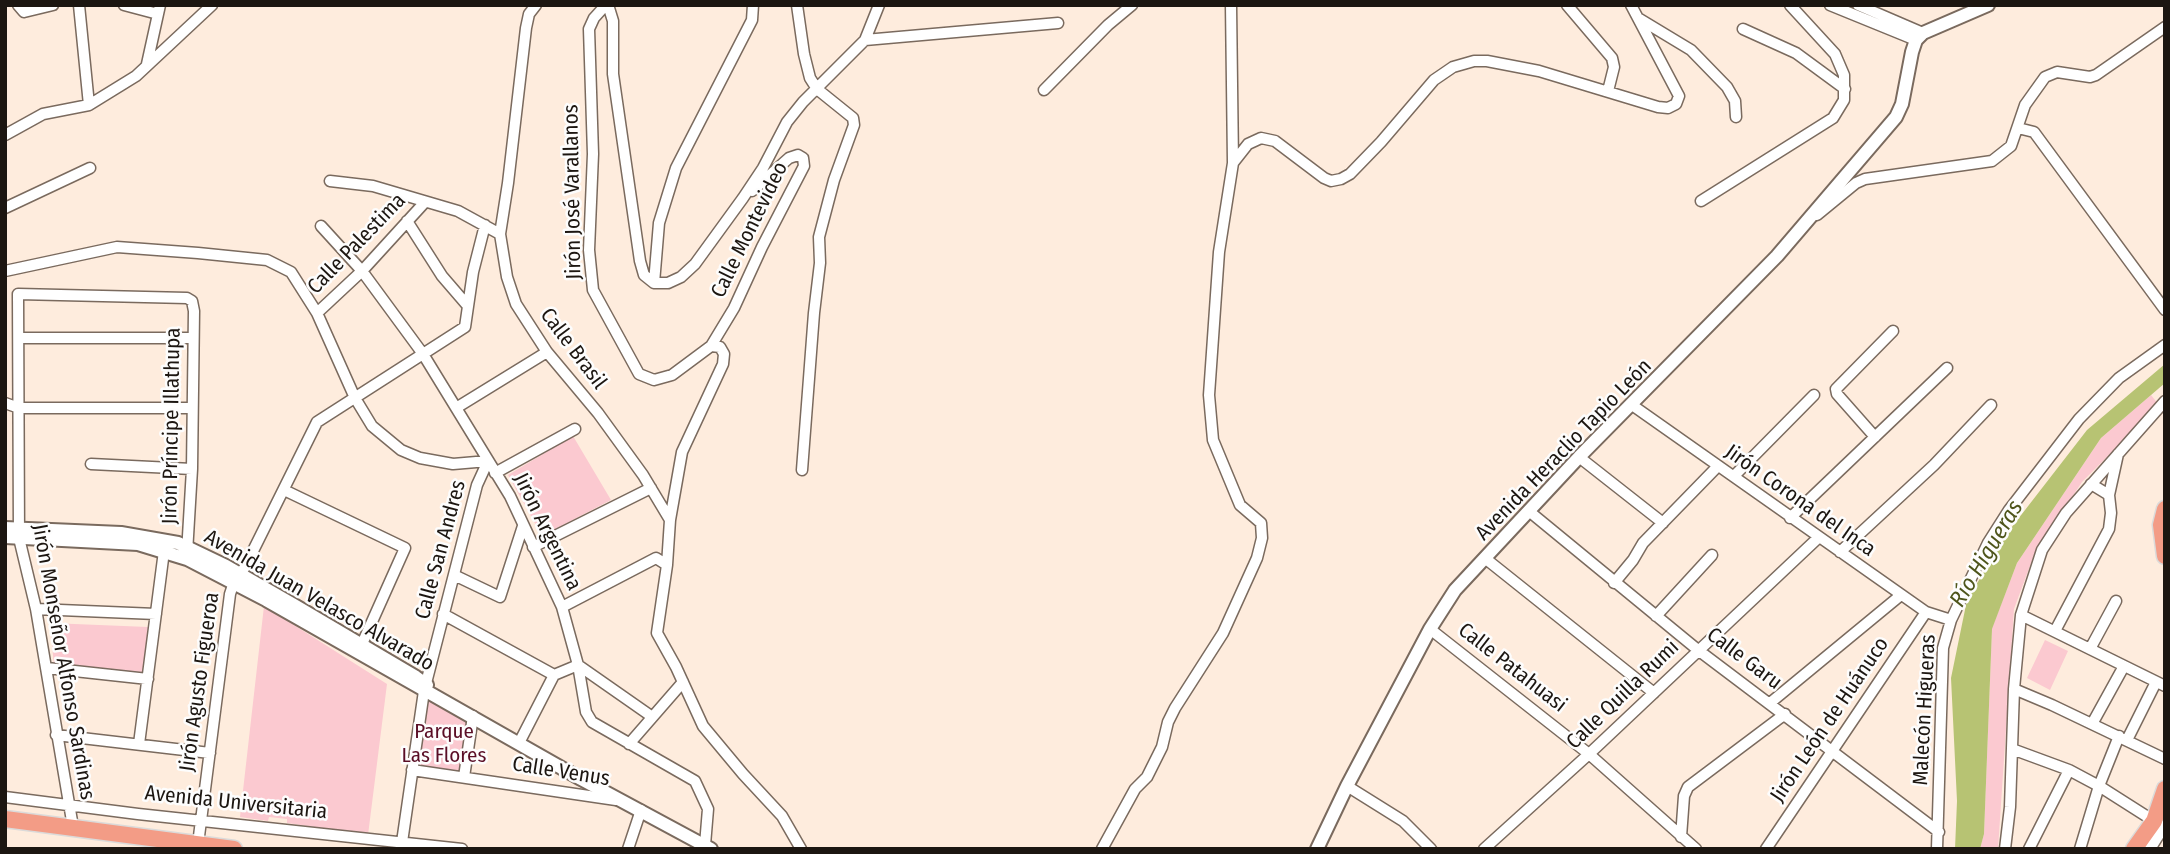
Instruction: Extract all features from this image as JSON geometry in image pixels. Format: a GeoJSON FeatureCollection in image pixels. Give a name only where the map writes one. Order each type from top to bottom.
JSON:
{"type":"FeatureCollection","features":[{"type":"Feature","properties":{"kind":"highway"},"geometry":{"type":"LineString","coordinates":[[2165,509],[2161,525],[2165,556]]}},
{"type":"Feature","properties":{"kind":"highway"},"geometry":{"type":"LineString","coordinates":[[2134,849],[2159,823],[2165,789]]}},
{"type":"Feature","properties":{"kind":"highway","name":"Avenida Universitaria"},"geometry":{"type":"LineString","coordinates":[[5,819],[234,849]]}},
{"type":"Feature","properties":{"kind":"street"},"geometry":{"type":"LineString","coordinates":[[18,5],[24,12],[53,5]]}},
{"type":"Feature","properties":{"kind":"street"},"geometry":{"type":"LineString","coordinates":[[79,5],[89,105]]}},
{"type":"Feature","properties":{"kind":"street"},"geometry":{"type":"LineString","coordinates":[[124,5],[159,9],[146,68]]}},
{"type":"Feature","properties":{"kind":"street"},"geometry":{"type":"LineString","coordinates":[[5,135],[43,114],[89,105],[146,68],[212,5]]}},
{"type":"Feature","properties":{"kind":"street"},"geometry":{"type":"LineString","coordinates":[[330,181],[373,186],[458,211],[500,234],[526,28],[529,14],[536,5]]}},
{"type":"Feature","properties":{"kind":"street"},"geometry":{"type":"LineString","coordinates":[[753,5],[752,20],[676,168],[659,223],[654,283],[668,283],[688,270],[743,198],[763,168],[787,122],[865,40],[879,5]]}},
{"type":"Feature","properties":{"kind":"street"},"geometry":{"type":"LineString","coordinates":[[797,5],[810,78],[817,89],[853,118],[854,125],[834,180],[819,237],[820,263],[802,470]]}},
{"type":"Feature","properties":{"kind":"street"},"geometry":{"type":"LineString","coordinates":[[1044,90],[1108,25],[1132,5]]}},
{"type":"Feature","properties":{"kind":"street"},"geometry":{"type":"LineString","coordinates":[[1102,849],[1135,789],[1147,777],[1162,747],[1175,708],[1223,633],[1257,558],[1262,538],[1261,523],[1240,505],[1213,440],[1209,395],[1219,252],[1233,163],[1231,5]]}},
{"type":"Feature","properties":{"kind":"street"},"geometry":{"type":"LineString","coordinates":[[1567,5],[1612,58],[1614,67],[1608,91]]}},
{"type":"Feature","properties":{"kind":"street"},"geometry":{"type":"LineString","coordinates":[[1233,163],[1248,144],[1261,138],[1275,141],[1324,178],[1331,181],[1341,179],[1350,174],[1373,150],[1434,80],[1453,67],[1474,61],[1539,71],[1668,108],[1679,100],[1679,96],[1631,5]]}},
{"type":"Feature","properties":{"kind":"street"},"geometry":{"type":"LineString","coordinates":[[1701,201],[1833,118],[1844,100],[1844,75],[1835,54],[1790,5]]}},
{"type":"Feature","properties":{"kind":"street"},"geometry":{"type":"LineString","coordinates":[[1830,5],[1920,37],[1988,5]]}},
{"type":"Feature","properties":{"kind":"street"},"geometry":{"type":"LineString","coordinates":[[1858,5],[1920,37]]}},
{"type":"Feature","properties":{"kind":"street","name":"Jirón José Varallanos"},"geometry":{"type":"LineString","coordinates":[[654,283],[644,275],[640,261],[612,74],[613,21],[610,7],[604,7],[589,29],[593,154],[589,250],[593,289],[639,374],[654,380],[671,374],[711,346]]}},
{"type":"Feature","properties":{"kind":"street"},"geometry":{"type":"LineString","coordinates":[[1637,18],[1691,50],[1718,78],[1735,101],[1736,117]]}},
{"type":"Feature","properties":{"kind":"street"},"geometry":{"type":"LineString","coordinates":[[865,40],[1058,23]]}},
{"type":"Feature","properties":{"kind":"street"},"geometry":{"type":"LineString","coordinates":[[1808,221],[1856,183],[1865,179],[1992,161],[2011,146],[2025,105],[2045,77],[2057,72],[2096,75],[2165,27]]}},
{"type":"Feature","properties":{"kind":"street"},"geometry":{"type":"LineString","coordinates":[[1743,29],[1796,53],[1845,89]]}},
{"type":"Feature","properties":{"kind":"street","name":"Avenida Heraclio Tapio León"},"geometry":{"type":"LineString","coordinates":[[1317,849],[1430,629],[1455,590],[1579,457],[1808,221],[1896,117],[1902,104],[1912,52],[1920,37]]}},
{"type":"Feature","properties":{"kind":"street"},"geometry":{"type":"LineString","coordinates":[[2018,128],[2034,132],[2165,310]]}},
{"type":"Feature","properties":{"kind":"street","name":"Calle Montevideo"},"geometry":{"type":"LineString","coordinates":[[711,346],[734,308],[804,166],[803,158],[798,155],[789,158],[743,198]]}},
{"type":"Feature","properties":{"kind":"street"},"geometry":{"type":"LineString","coordinates":[[5,208],[90,168]]}},
{"type":"Feature","properties":{"kind":"street","name":"Calle Palestima"},"geometry":{"type":"LineString","coordinates":[[317,313],[362,271],[425,202]]}},
{"type":"Feature","properties":{"kind":"street"},"geometry":{"type":"LineString","coordinates":[[407,221],[443,276],[467,305]]}},
{"type":"Feature","properties":{"kind":"street"},"geometry":{"type":"LineString","coordinates":[[467,305],[485,225]]}},
{"type":"Feature","properties":{"kind":"street","name":"Jirón Argentina"},"geometry":{"type":"LineString","coordinates":[[321,226],[362,271],[423,354],[510,496],[562,607],[578,665],[586,712],[592,722],[692,778],[698,784],[708,808],[708,847]]}},
{"type":"Feature","properties":{"kind":"street","name":"Calle Brasil"},"geometry":{"type":"LineString","coordinates":[[500,234],[507,277],[516,304],[547,352],[643,475],[670,520]]}},
{"type":"Feature","properties":{"kind":"street"},"geometry":{"type":"LineString","coordinates":[[5,271],[117,247],[267,260],[291,272],[317,313],[355,398],[372,426],[401,450],[420,458],[453,464],[488,461]]}},
{"type":"Feature","properties":{"kind":"street","name":"Jirón Monseñor Alfonso Sardinas"},"geometry":{"type":"LineString","coordinates":[[18,294],[19,408],[12,533],[37,609],[73,827]]}},
{"type":"Feature","properties":{"kind":"street","name":"Jirón Príncipe Illathupa"},"geometry":{"type":"LineString","coordinates":[[18,294],[187,298],[192,301],[192,469],[187,553]]}},
{"type":"Feature","properties":{"kind":"street","name":"Jirón Agusto Figueroa"},"geometry":{"type":"LineString","coordinates":[[198,844],[230,594],[237,578],[317,422],[465,327],[467,305]]}},
{"type":"Feature","properties":{"kind":"street"},"geometry":{"type":"LineString","coordinates":[[1875,437],[1837,394],[1836,389],[1893,331]]}},
{"type":"Feature","properties":{"kind":"street"},"geometry":{"type":"LineString","coordinates":[[19,338],[193,338]]}},
{"type":"Feature","properties":{"kind":"street","name":"Malecón Higueras"},"geometry":{"type":"LineString","coordinates":[[1937,849],[1944,648],[1951,620],[1988,542],[2009,510],[2079,419],[2119,379],[2165,345]]}},
{"type":"Feature","properties":{"kind":"street"},"geometry":{"type":"LineString","coordinates":[[711,346],[720,347],[724,354],[723,364],[682,452],[670,520],[667,565],[657,632],[703,726],[782,816],[801,849]]}},
{"type":"Feature","properties":{"kind":"street"},"geometry":{"type":"LineString","coordinates":[[456,408],[547,352]]}},
{"type":"Feature","properties":{"kind":"street"},"geometry":{"type":"LineString","coordinates":[[1790,518],[1947,368]]}},
{"type":"Feature","properties":{"kind":"street"},"geometry":{"type":"LineString","coordinates":[[1734,475],[1814,395]]}},
{"type":"Feature","properties":{"kind":"street"},"geometry":{"type":"LineString","coordinates":[[2017,849],[2005,847],[2010,807],[2014,690],[2021,615],[2042,550],[2066,513],[2165,401]]}},
{"type":"Feature","properties":{"kind":"street"},"geometry":{"type":"LineString","coordinates":[[5,403],[19,408],[191,408]]}},
{"type":"Feature","properties":{"kind":"street","name":"Jirón Corona del Inca"},"geometry":{"type":"LineString","coordinates":[[1632,405],[1926,612],[1951,620]]}},
{"type":"Feature","properties":{"kind":"street"},"geometry":{"type":"LineString","coordinates":[[1840,552],[1934,465],[1991,405]]}},
{"type":"Feature","properties":{"kind":"street"},"geometry":{"type":"LineString","coordinates":[[495,473],[575,429]]}},
{"type":"Feature","properties":{"kind":"street"},"geometry":{"type":"LineString","coordinates":[[2055,631],[2109,529],[2109,495],[2118,454]]}},
{"type":"Feature","properties":{"kind":"street"},"geometry":{"type":"LineString","coordinates":[[1579,457],[1663,523]]}},
{"type":"Feature","properties":{"kind":"street","name":"Calle San Andres"},"geometry":{"type":"LineString","coordinates":[[401,845],[425,687],[477,485],[488,461]]}},
{"type":"Feature","properties":{"kind":"street"},"geometry":{"type":"LineString","coordinates":[[91,464],[192,469]]}},
{"type":"Feature","properties":{"kind":"street"},"geometry":{"type":"LineString","coordinates":[[1614,583],[1633,560],[1643,542],[1718,466]]}},
{"type":"Feature","properties":{"kind":"street"},"geometry":{"type":"LineString","coordinates":[[2091,484],[2109,495]]}},
{"type":"Feature","properties":{"kind":"street"},"geometry":{"type":"LineString","coordinates":[[533,547],[650,488]]}},
{"type":"Feature","properties":{"kind":"street"},"geometry":{"type":"LineString","coordinates":[[284,490],[405,548],[362,644]]}},
{"type":"Feature","properties":{"kind":"street","name":"Calle Garu"},"geometry":{"type":"LineString","coordinates":[[1530,512],[1698,650],[1939,832]]}},
{"type":"Feature","properties":{"kind":"street"},"geometry":{"type":"LineString","coordinates":[[454,575],[500,597],[523,526]]}},
{"type":"Feature","properties":{"kind":"street","name":"Avenida Juan Velasco Alvarado"},"geometry":{"type":"LineString","coordinates":[[12,533],[138,544],[164,551],[187,553]]}},
{"type":"Feature","properties":{"kind":"street","name":"Avenida Juan Velasco Alvarado"},"geometry":{"type":"LineString","coordinates":[[12,533],[134,534],[187,553],[362,644],[416,677],[425,687]]}},
{"type":"Feature","properties":{"kind":"street","name":"Calle Quilla Rumi"},"geometry":{"type":"LineString","coordinates":[[1484,849],[1590,754],[1818,538]]}},
{"type":"Feature","properties":{"kind":"street","name":"Jirón Príncipe Illathupa"},"geometry":{"type":"LineString","coordinates":[[139,744],[164,551]]}},
{"type":"Feature","properties":{"kind":"street"},"geometry":{"type":"LineString","coordinates":[[1656,616],[1712,555]]}},
{"type":"Feature","properties":{"kind":"street"},"geometry":{"type":"LineString","coordinates":[[562,607],[656,558],[667,565]]}},
{"type":"Feature","properties":{"kind":"street"},"geometry":{"type":"LineString","coordinates":[[1486,559],[1654,693]]}},
{"type":"Feature","properties":{"kind":"street","name":"Avenida Juan Velasco Alvarado"},"geometry":{"type":"LineString","coordinates":[[237,578],[519,743],[708,847]]}},
{"type":"Feature","properties":{"kind":"street"},"geometry":{"type":"LineString","coordinates":[[1770,703],[1901,595]]}},
{"type":"Feature","properties":{"kind":"street"},"geometry":{"type":"LineString","coordinates":[[2090,649],[2116,601]]}},
{"type":"Feature","properties":{"kind":"street"},"geometry":{"type":"LineString","coordinates":[[37,609],[156,614]]}},
{"type":"Feature","properties":{"kind":"street","name":"Jirón León de Huánuco"},"geometry":{"type":"LineString","coordinates":[[1766,849],[1926,612]]}},
{"type":"Feature","properties":{"kind":"street"},"geometry":{"type":"LineString","coordinates":[[443,614],[554,676]]}},
{"type":"Feature","properties":{"kind":"street"},"geometry":{"type":"LineString","coordinates":[[2021,615],[2160,684],[2123,738],[2099,786],[2080,849]]}},
{"type":"Feature","properties":{"kind":"street","name":"Calle Patahuasi"},"geometry":{"type":"LineString","coordinates":[[1430,629],[1590,754],[1696,849]]}},
{"type":"Feature","properties":{"kind":"street"},"geometry":{"type":"LineString","coordinates":[[519,743],[554,676],[578,665],[651,716]]}},
{"type":"Feature","properties":{"kind":"street"},"geometry":{"type":"LineString","coordinates":[[2092,724],[2123,666]]}},
{"type":"Feature","properties":{"kind":"street"},"geometry":{"type":"LineString","coordinates":[[47,668],[148,679]]}},
{"type":"Feature","properties":{"kind":"street"},"geometry":{"type":"LineString","coordinates":[[629,744],[683,682]]}},
{"type":"Feature","properties":{"kind":"street"},"geometry":{"type":"LineString","coordinates":[[2014,690],[2165,759]]}},
{"type":"Feature","properties":{"kind":"street"},"geometry":{"type":"LineString","coordinates":[[1681,837],[1684,796],[1688,787],[1785,714]]}},
{"type":"Feature","properties":{"kind":"street"},"geometry":{"type":"LineString","coordinates":[[464,777],[473,716]]}},
{"type":"Feature","properties":{"kind":"street"},"geometry":{"type":"LineString","coordinates":[[56,735],[210,753]]}},
{"type":"Feature","properties":{"kind":"street"},"geometry":{"type":"LineString","coordinates":[[2012,749],[2069,770],[2159,823],[2150,849]]}},
{"type":"Feature","properties":{"kind":"street","name":"Calle Venus"},"geometry":{"type":"LineString","coordinates":[[412,770],[621,800]]}},
{"type":"Feature","properties":{"kind":"street"},"geometry":{"type":"LineString","coordinates":[[2029,849],[2069,770]]}},
{"type":"Feature","properties":{"kind":"street"},"geometry":{"type":"LineString","coordinates":[[1347,786],[1403,821],[1431,849]]}},
{"type":"Feature","properties":{"kind":"street","name":"Avenida Universitaria"},"geometry":{"type":"LineString","coordinates":[[5,797],[401,845],[462,849]]}},
{"type":"Feature","properties":{"kind":"street"},"geometry":{"type":"LineString","coordinates":[[628,849],[641,810]]}},
{"type":"Feature","properties":{"kind":"green space"},"geometry":{"type":"Polygon","coordinates":[[[2151,395],[2159,405],[2082,482],[2034,555],[2014,609],[1998,849],[1980,849],[1984,834],[1992,628],[2017,563],[2101,438],[2151,395]]]}},
{"type":"Feature","properties":{"kind":"green space"},"geometry":{"type":"Polygon","coordinates":[[[573,436],[611,500],[542,536],[508,475],[573,436]]]}},
{"type":"Feature","properties":{"kind":"green space"},"geometry":{"type":"Polygon","coordinates":[[[264,606],[387,684],[368,835],[287,823],[287,819],[269,817],[268,821],[240,817],[264,606]]]}},
{"type":"Feature","properties":{"kind":"green space"},"geometry":{"type":"Polygon","coordinates":[[[50,623],[148,627],[145,674],[54,666],[50,623]]]}},
{"type":"Feature","properties":{"kind":"green space"},"geometry":{"type":"Polygon","coordinates":[[[2045,640],[2068,651],[2050,690],[2027,678],[2045,640]]]}},
{"type":"Feature","properties":{"kind":"green space","name":"Parque Las Flores"},"geometry":{"type":"Polygon","coordinates":[[[428,691],[470,719],[463,773],[417,769],[428,691]]]}},
{"type":"Feature","properties":{"kind":"shaded area"},"geometry":{"type":"Polygon","coordinates":[[[2165,364],[2165,383],[2101,438],[2017,563],[1992,629],[1984,834],[1980,849],[1955,849],[1957,801],[1951,678],[1967,600],[2008,532],[2087,430],[2165,364]]]}},
{"type":"Feature","properties":{"kind":"water label","name":"Río Higueras"},"geometry":{"type":"Point","coordinates":[1987,554]}}]}
